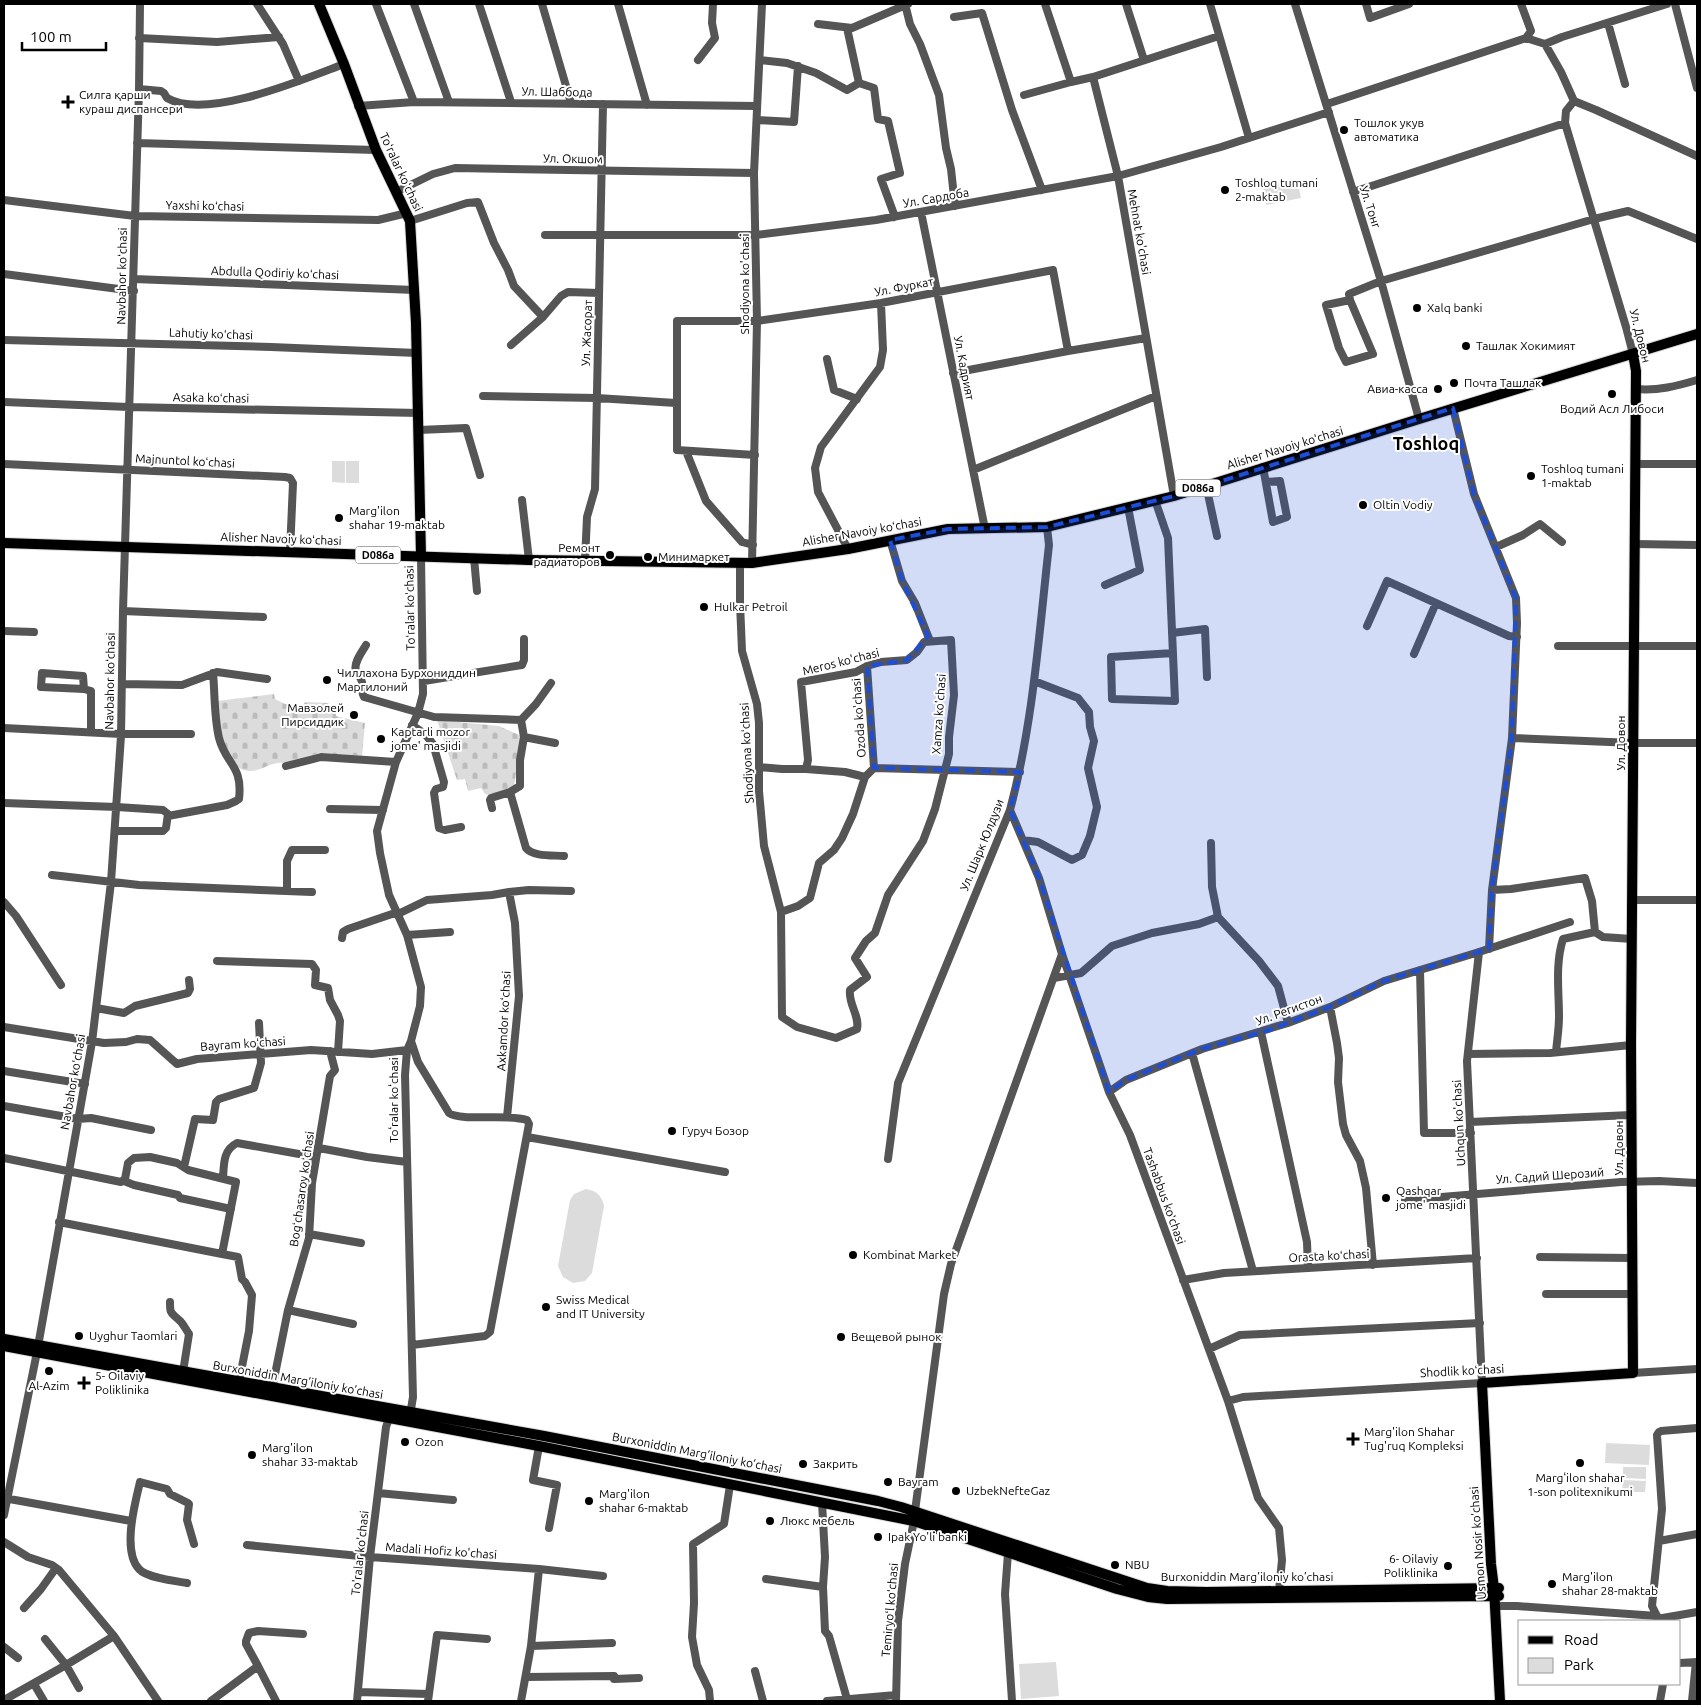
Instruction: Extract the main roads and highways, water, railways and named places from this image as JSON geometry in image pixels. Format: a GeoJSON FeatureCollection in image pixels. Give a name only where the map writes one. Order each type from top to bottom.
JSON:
{"type":"FeatureCollection","features":[{"type":"Feature","properties":{"kind":"main road","name":"Toʻralar koʻchasi"},"geometry":{"type":"LineString","coordinates":[[319,4],[376,150],[408,217],[415,290],[421,556]]}},
{"type":"Feature","properties":{"kind":"main road","name":"Alisher Navoiy koʻchasi"},"geometry":{"type":"LineString","coordinates":[[4,542],[529,560],[752,563],[848,548],[948,529],[1047,527],[1174,496],[1453,408],[1697,334]]}},
{"type":"Feature","properties":{"kind":"main road","name":"Ул. Довон"},"geometry":{"type":"LineString","coordinates":[[1633,354],[1636,371],[1631,1045],[1633,1373]]}},
{"type":"Feature","properties":{"kind":"main road","name":"Burxoniddin Marg’iloniy ko’chasi"},"geometry":{"type":"LineString","coordinates":[[4,1339],[37,1349],[390,1414],[756,1477],[878,1501],[1008,1553],[1148,1597],[1167,1600],[1278,1595]]}},
{"type":"Feature","properties":{"kind":"main road","name":"Burxoniddin Marg’iloniy ko’chasi"},"geometry":{"type":"LineString","coordinates":[[4,1346],[37,1349],[183,1372],[272,1388],[390,1414]]}},
{"type":"Feature","properties":{"kind":"main road","name":"Shodlik koʻchasi"},"geometry":{"type":"LineString","coordinates":[[1482,1383],[1633,1373]]}},
{"type":"Feature","properties":{"kind":"main road","name":"Usmon Nosir ko‘chasi"},"geometry":{"type":"LineString","coordinates":[[1482,1383],[1491,1564],[1497,1597],[1506,1701]]}},
{"type":"Feature","properties":{"kind":"main road","name":"Burxoniddin Marg’iloniy ko’chasi"},"geometry":{"type":"LineString","coordinates":[[410,1417],[539,1446],[730,1485],[914,1516],[1147,1588],[1278,1595],[1497,1597]]}},
{"type":"Feature","properties":{"kind":"main road","name":"Usmon Nosir ko‘chasi"},"geometry":{"type":"LineString","coordinates":[[1497,1597],[1500,1701]]}},
{"type":"Feature","properties":{"kind":"place","name":"Силга қарши кураш диспансери"},"geometry":{"type":"Point","coordinates":[68,102]}},
{"type":"Feature","properties":{"kind":"place","name":"Тошлок укув автоматика"},"geometry":{"type":"Point","coordinates":[1344,130]}},
{"type":"Feature","properties":{"kind":"place","name":"Toshloq tumani 2-maktab"},"geometry":{"type":"Point","coordinates":[1225,190]}},
{"type":"Feature","properties":{"kind":"place","name":"Xalq banki"},"geometry":{"type":"Point","coordinates":[1417,308]}},
{"type":"Feature","properties":{"kind":"place","name":"Ташлак Хокимият"},"geometry":{"type":"Point","coordinates":[1466,346]}},
{"type":"Feature","properties":{"kind":"place","name":"Почта Ташлак"},"geometry":{"type":"Point","coordinates":[1454,383]}},
{"type":"Feature","properties":{"kind":"place","name":"Авиа-касса"},"geometry":{"type":"Point","coordinates":[1438,389]}},
{"type":"Feature","properties":{"kind":"place","name":"Водий Асл Либоси"},"geometry":{"type":"Point","coordinates":[1612,394]}},
{"type":"Feature","properties":{"kind":"place","name":"Toshloq tumani 1-maktab"},"geometry":{"type":"Point","coordinates":[1531,476]}},
{"type":"Feature","properties":{"kind":"place","name":"Oltin Vodiy"},"geometry":{"type":"Point","coordinates":[1363,505]}},
{"type":"Feature","properties":{"kind":"place","name":"Marg'ilon shahar 19-maktab"},"geometry":{"type":"Point","coordinates":[339,518]}},
{"type":"Feature","properties":{"kind":"place","name":"Ремонт радиаторов"},"geometry":{"type":"Point","coordinates":[610,555]}},
{"type":"Feature","properties":{"kind":"place","name":"Минимаркет"},"geometry":{"type":"Point","coordinates":[648,557]}},
{"type":"Feature","properties":{"kind":"place","name":"Hulkar Petroil"},"geometry":{"type":"Point","coordinates":[704,607]}},
{"type":"Feature","properties":{"kind":"place","name":"Чиллахона Бурхониддин Маргилоний"},"geometry":{"type":"Point","coordinates":[327,680]}},
{"type":"Feature","properties":{"kind":"place","name":"Мавзолей Пирсиддик"},"geometry":{"type":"Point","coordinates":[354,715]}},
{"type":"Feature","properties":{"kind":"place","name":"Kaptarli mozor jome' masjidi"},"geometry":{"type":"Point","coordinates":[381,739]}},
{"type":"Feature","properties":{"kind":"place","name":"Гуруч Бозор"},"geometry":{"type":"Point","coordinates":[672,1131]}},
{"type":"Feature","properties":{"kind":"place","name":"Qashqar jome' masjidi"},"geometry":{"type":"Point","coordinates":[1386,1198]}},
{"type":"Feature","properties":{"kind":"place","name":"Kombinat Market"},"geometry":{"type":"Point","coordinates":[853,1255]}},
{"type":"Feature","properties":{"kind":"place","name":"Swiss Medical and IT University"},"geometry":{"type":"Point","coordinates":[546,1307]}},
{"type":"Feature","properties":{"kind":"place","name":"Uyghur Taomlari"},"geometry":{"type":"Point","coordinates":[79,1336]}},
{"type":"Feature","properties":{"kind":"place","name":"Вещевой рынок"},"geometry":{"type":"Point","coordinates":[841,1337]}},
{"type":"Feature","properties":{"kind":"place","name":"Al-Azim"},"geometry":{"type":"Point","coordinates":[49,1371]}},
{"type":"Feature","properties":{"kind":"place","name":"5- Oilaviy Poliklinika"},"geometry":{"type":"Point","coordinates":[84,1383]}},
{"type":"Feature","properties":{"kind":"place","name":"Marg'ilon Shahar Tug'ruq Kompleksi"},"geometry":{"type":"Point","coordinates":[1353,1439]}},
{"type":"Feature","properties":{"kind":"place","name":"Ozon"},"geometry":{"type":"Point","coordinates":[405,1442]}},
{"type":"Feature","properties":{"kind":"place","name":"Marg'ilon shahar 33-maktab"},"geometry":{"type":"Point","coordinates":[252,1455]}},
{"type":"Feature","properties":{"kind":"place","name":"Margʻilon shahar 1-son politexnikumi"},"geometry":{"type":"Point","coordinates":[1580,1463]}},
{"type":"Feature","properties":{"kind":"place","name":"Закрить"},"geometry":{"type":"Point","coordinates":[803,1464]}},
{"type":"Feature","properties":{"kind":"place","name":"Bayram"},"geometry":{"type":"Point","coordinates":[888,1482]}},
{"type":"Feature","properties":{"kind":"place","name":"UzbekNefteGaz"},"geometry":{"type":"Point","coordinates":[956,1491]}},
{"type":"Feature","properties":{"kind":"place","name":"Marg'ilon shahar 6-maktab"},"geometry":{"type":"Point","coordinates":[589,1501]}},
{"type":"Feature","properties":{"kind":"place","name":"Люкс мебель"},"geometry":{"type":"Point","coordinates":[770,1521]}},
{"type":"Feature","properties":{"kind":"place","name":"Ipak Yo'li banki"},"geometry":{"type":"Point","coordinates":[878,1537]}},
{"type":"Feature","properties":{"kind":"place","name":"NBU"},"geometry":{"type":"Point","coordinates":[1115,1565]}},
{"type":"Feature","properties":{"kind":"place","name":"6- Oilaviy Poliklinika"},"geometry":{"type":"Point","coordinates":[1448,1566]}},
{"type":"Feature","properties":{"kind":"place","name":"Marg'ilon shahar 28-maktab"},"geometry":{"type":"Point","coordinates":[1552,1584]}},
{"type":"Feature","properties":{"kind":"district","name":"Toshloq"},"geometry":{"type":"Point","coordinates":[1426,444]}}]}
